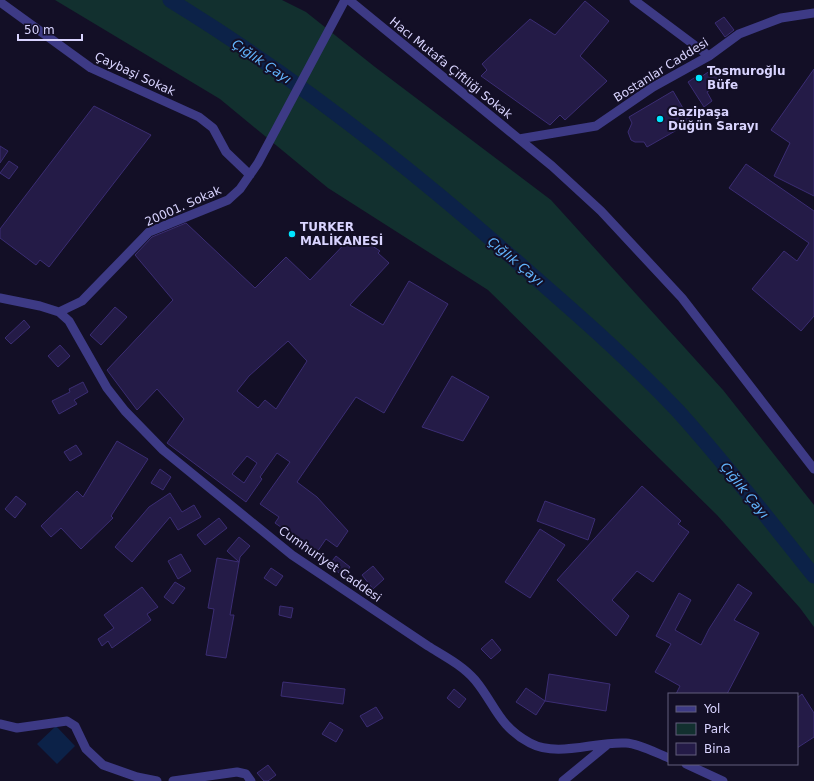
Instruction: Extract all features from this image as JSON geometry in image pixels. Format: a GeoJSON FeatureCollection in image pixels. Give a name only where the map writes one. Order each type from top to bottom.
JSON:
{"type":"FeatureCollection","features":[{"type":"Feature","properties":{"kind":"street","name":"20001. Sokak"},"geometry":{"type":"LineString","coordinates":[[59,312],[82,301],[149,232],[228,200],[240,189],[258,163],[345,0]]}},
{"type":"Feature","properties":{"kind":"street","name":"Hacı Mutafa Çiftliği Sokak"},"geometry":{"type":"LineString","coordinates":[[349,0],[578,189],[660,273],[744,377],[814,469]]}},
{"type":"Feature","properties":{"kind":"street"},"geometry":{"type":"LineString","coordinates":[[634,0],[708,56]]}},
{"type":"Feature","properties":{"kind":"street","name":"Çaybaşi Sokak"},"geometry":{"type":"LineString","coordinates":[[0,2],[91,68],[199,117],[213,128],[226,152],[250,175]]}},
{"type":"Feature","properties":{"kind":"street","name":"Bostanlar Caddesi"},"geometry":{"type":"LineString","coordinates":[[519,139],[596,126],[653,87],[708,56],[739,34],[781,18],[814,13]]}},
{"type":"Feature","properties":{"kind":"street"},"geometry":{"type":"LineString","coordinates":[[0,298],[40,306],[59,312]]}},
{"type":"Feature","properties":{"kind":"street","name":"Cumhuriyet Caddesi"},"geometry":{"type":"LineString","coordinates":[[59,312],[69,322],[107,388],[125,411],[163,450],[292,555],[466,671],[475,680],[494,710],[513,733],[531,744],[553,750],[627,743],[668,758]]}},
{"type":"Feature","properties":{"kind":"street"},"geometry":{"type":"LineString","coordinates":[[0,724],[17,728],[66,721],[75,726],[86,749],[103,765],[131,776],[157,781]]}},
{"type":"Feature","properties":{"kind":"street"},"geometry":{"type":"LineString","coordinates":[[563,781],[608,744]]}},
{"type":"Feature","properties":{"kind":"street"},"geometry":{"type":"LineString","coordinates":[[688,765],[723,781]]}},
{"type":"Feature","properties":{"kind":"street"},"geometry":{"type":"LineString","coordinates":[[172,781],[237,772],[246,774],[251,781]]}},
{"type":"Feature","properties":{"kind":"green space"},"geometry":{"type":"Polygon","coordinates":[[[55,0],[282,0],[306,12],[375,67],[551,200],[723,390],[814,505],[814,627],[800,608],[717,515],[488,290],[328,188],[220,99],[55,0]]]}},
{"type":"Feature","properties":{"kind":"water"},"geometry":{"type":"Polygon","coordinates":[[[56,726],[75,746],[57,764],[37,744],[56,726]]]}},
{"type":"Feature","properties":{"kind":"building"},"geometry":{"type":"Polygon","coordinates":[[[585,1],[609,21],[580,56],[607,81],[565,120],[560,115],[550,125],[481,76],[487,70],[482,64],[530,19],[555,35],[585,1]]]}},
{"type":"Feature","properties":{"kind":"building"},"geometry":{"type":"Polygon","coordinates":[[[724,17],[734,30],[725,37],[715,23],[724,17]]]}},
{"type":"Feature","properties":{"kind":"building"},"geometry":{"type":"Polygon","coordinates":[[[714,68],[723,81],[707,92],[712,101],[704,107],[688,82],[697,76],[698,79],[714,68]]]}},
{"type":"Feature","properties":{"kind":"building"},"geometry":{"type":"Polygon","coordinates":[[[814,69],[814,196],[774,176],[790,143],[771,130],[814,69]]]}},
{"type":"Feature","properties":{"kind":"building","name":"Gazipaşa Düğün Sarayı"},"geometry":{"type":"Polygon","coordinates":[[[673,91],[691,122],[647,147],[644,142],[635,142],[631,140],[628,132],[632,123],[629,117],[673,91]]]}},
{"type":"Feature","properties":{"kind":"building"},"geometry":{"type":"Polygon","coordinates":[[[94,106],[151,135],[49,267],[40,260],[36,265],[0,238],[0,229],[94,106]]]}},
{"type":"Feature","properties":{"kind":"building"},"geometry":{"type":"Polygon","coordinates":[[[0,146],[8,151],[0,163],[0,146]]]}},
{"type":"Feature","properties":{"kind":"building"},"geometry":{"type":"Polygon","coordinates":[[[9,161],[18,167],[9,179],[0,173],[9,161]]]}},
{"type":"Feature","properties":{"kind":"building"},"geometry":{"type":"Polygon","coordinates":[[[746,164],[814,211],[814,316],[801,331],[752,289],[784,251],[797,261],[809,243],[729,188],[746,164]]]}},
{"type":"Feature","properties":{"kind":"building"},"geometry":{"type":"Polygon","coordinates":[[[186,223],[255,288],[286,257],[310,280],[354,234],[380,251],[378,253],[389,263],[350,305],[383,325],[409,281],[448,304],[384,413],[356,397],[297,482],[317,497],[348,531],[337,547],[326,539],[317,552],[275,523],[279,517],[260,504],[290,462],[277,453],[260,477],[262,479],[246,502],[167,443],[184,419],[157,389],[137,410],[107,370],[173,300],[135,255],[152,237],[186,223]],[[288,341],[249,376],[237,391],[258,408],[265,400],[276,409],[307,361],[288,341]],[[247,456],[232,474],[244,483],[257,463],[247,456]]]}},
{"type":"Feature","properties":{"kind":"building"},"geometry":{"type":"Polygon","coordinates":[[[115,307],[127,317],[101,345],[90,335],[115,307]]]}},
{"type":"Feature","properties":{"kind":"building"},"geometry":{"type":"Polygon","coordinates":[[[24,320],[30,327],[11,344],[5,338],[24,320]]]}},
{"type":"Feature","properties":{"kind":"building"},"geometry":{"type":"Polygon","coordinates":[[[60,345],[70,356],[58,367],[48,356],[60,345]]]}},
{"type":"Feature","properties":{"kind":"building"},"geometry":{"type":"Polygon","coordinates":[[[452,376],[489,397],[463,441],[422,427],[452,376]]]}},
{"type":"Feature","properties":{"kind":"building"},"geometry":{"type":"Polygon","coordinates":[[[83,382],[88,392],[74,400],[77,404],[59,414],[52,401],[70,392],[69,389],[83,382]]]}},
{"type":"Feature","properties":{"kind":"building"},"geometry":{"type":"Polygon","coordinates":[[[117,441],[148,459],[111,516],[113,518],[81,549],[61,528],[51,537],[41,526],[77,491],[83,497],[117,441]]]}},
{"type":"Feature","properties":{"kind":"building"},"geometry":{"type":"Polygon","coordinates":[[[76,445],[82,454],[70,461],[64,452],[76,445]]]}},
{"type":"Feature","properties":{"kind":"building"},"geometry":{"type":"Polygon","coordinates":[[[160,469],[171,477],[163,490],[151,483],[160,469]]]}},
{"type":"Feature","properties":{"kind":"building"},"geometry":{"type":"Polygon","coordinates":[[[642,486],[681,521],[678,524],[689,532],[653,582],[637,571],[612,600],[629,616],[616,636],[557,580],[642,486]]]}},
{"type":"Feature","properties":{"kind":"building"},"geometry":{"type":"Polygon","coordinates":[[[170,493],[182,512],[194,505],[201,517],[178,530],[170,517],[132,562],[115,547],[149,507],[170,493]]]}},
{"type":"Feature","properties":{"kind":"building"},"geometry":{"type":"Polygon","coordinates":[[[16,496],[26,504],[15,518],[5,509],[16,496]]]}},
{"type":"Feature","properties":{"kind":"building"},"geometry":{"type":"Polygon","coordinates":[[[545,501],[595,519],[588,540],[537,521],[545,501]]]}},
{"type":"Feature","properties":{"kind":"building"},"geometry":{"type":"Polygon","coordinates":[[[219,518],[227,528],[205,545],[197,535],[219,518]]]}},
{"type":"Feature","properties":{"kind":"building"},"geometry":{"type":"Polygon","coordinates":[[[540,529],[565,545],[530,598],[505,582],[540,529]]]}},
{"type":"Feature","properties":{"kind":"building"},"geometry":{"type":"Polygon","coordinates":[[[239,537],[250,546],[240,557],[230,615],[234,615],[226,658],[206,655],[214,609],[208,608],[217,558],[239,562],[227,551],[239,537]]]}},
{"type":"Feature","properties":{"kind":"building"},"geometry":{"type":"Polygon","coordinates":[[[181,554],[191,571],[178,579],[168,561],[181,554]]]}},
{"type":"Feature","properties":{"kind":"building"},"geometry":{"type":"Polygon","coordinates":[[[336,556],[350,567],[343,576],[329,565],[336,556]]]}},
{"type":"Feature","properties":{"kind":"building"},"geometry":{"type":"Polygon","coordinates":[[[373,566],[384,579],[373,589],[362,575],[373,566]]]}},
{"type":"Feature","properties":{"kind":"building"},"geometry":{"type":"Polygon","coordinates":[[[271,568],[283,576],[276,586],[264,578],[271,568]]]}},
{"type":"Feature","properties":{"kind":"building"},"geometry":{"type":"Polygon","coordinates":[[[175,582],[185,588],[173,604],[164,597],[175,582]]]}},
{"type":"Feature","properties":{"kind":"building"},"geometry":{"type":"Polygon","coordinates":[[[738,584],[752,593],[734,620],[759,633],[728,693],[676,693],[680,686],[655,672],[671,644],[656,636],[679,593],[691,600],[675,630],[701,645],[709,629],[738,584]]]}},
{"type":"Feature","properties":{"kind":"building"},"geometry":{"type":"Polygon","coordinates":[[[142,587],[158,607],[147,614],[151,620],[112,648],[108,641],[102,646],[98,639],[114,628],[104,615],[142,587]]]}},
{"type":"Feature","properties":{"kind":"building"},"geometry":{"type":"Polygon","coordinates":[[[280,606],[293,608],[291,618],[279,615],[280,606]]]}},
{"type":"Feature","properties":{"kind":"building"},"geometry":{"type":"Polygon","coordinates":[[[492,639],[501,650],[491,659],[481,649],[492,639]]]}},
{"type":"Feature","properties":{"kind":"building"},"geometry":{"type":"Polygon","coordinates":[[[549,674],[610,684],[606,711],[545,701],[549,674]]]}},
{"type":"Feature","properties":{"kind":"building"},"geometry":{"type":"Polygon","coordinates":[[[283,682],[345,689],[343,704],[281,696],[283,682]]]}},
{"type":"Feature","properties":{"kind":"building"},"geometry":{"type":"Polygon","coordinates":[[[526,688],[545,701],[536,715],[516,702],[526,688]]]}},
{"type":"Feature","properties":{"kind":"building"},"geometry":{"type":"Polygon","coordinates":[[[454,689],[466,699],[459,708],[447,698],[454,689]]]}},
{"type":"Feature","properties":{"kind":"building"},"geometry":{"type":"Polygon","coordinates":[[[802,694],[814,713],[814,737],[798,747],[798,697],[802,694]]]}},
{"type":"Feature","properties":{"kind":"building"},"geometry":{"type":"Polygon","coordinates":[[[376,707],[383,718],[367,727],[360,716],[376,707]]]}},
{"type":"Feature","properties":{"kind":"building"},"geometry":{"type":"Polygon","coordinates":[[[330,722],[343,730],[336,742],[322,734],[330,722]]]}},
{"type":"Feature","properties":{"kind":"building"},"geometry":{"type":"Polygon","coordinates":[[[268,765],[276,775],[268,781],[264,781],[257,773],[268,765]]]}},
{"type":"Feature","properties":{"kind":"waterway","name":"Çığlık Çayı"},"geometry":{"type":"LineString","coordinates":[[170,0],[261,59],[348,122],[474,224],[578,315],[619,352],[678,411],[730,472],[814,576]]}},
{"type":"Feature","properties":{"kind":"place","name":"Tosmuroğlu Büfe"},"geometry":{"type":"Point","coordinates":[699,78]}},
{"type":"Feature","properties":{"kind":"place","name":"Gazipaşa Düğün Sarayı"},"geometry":{"type":"Point","coordinates":[660,119]}},
{"type":"Feature","properties":{"kind":"place","name":"TURKER MALİKANESİ"},"geometry":{"type":"Point","coordinates":[292,234]}}]}
